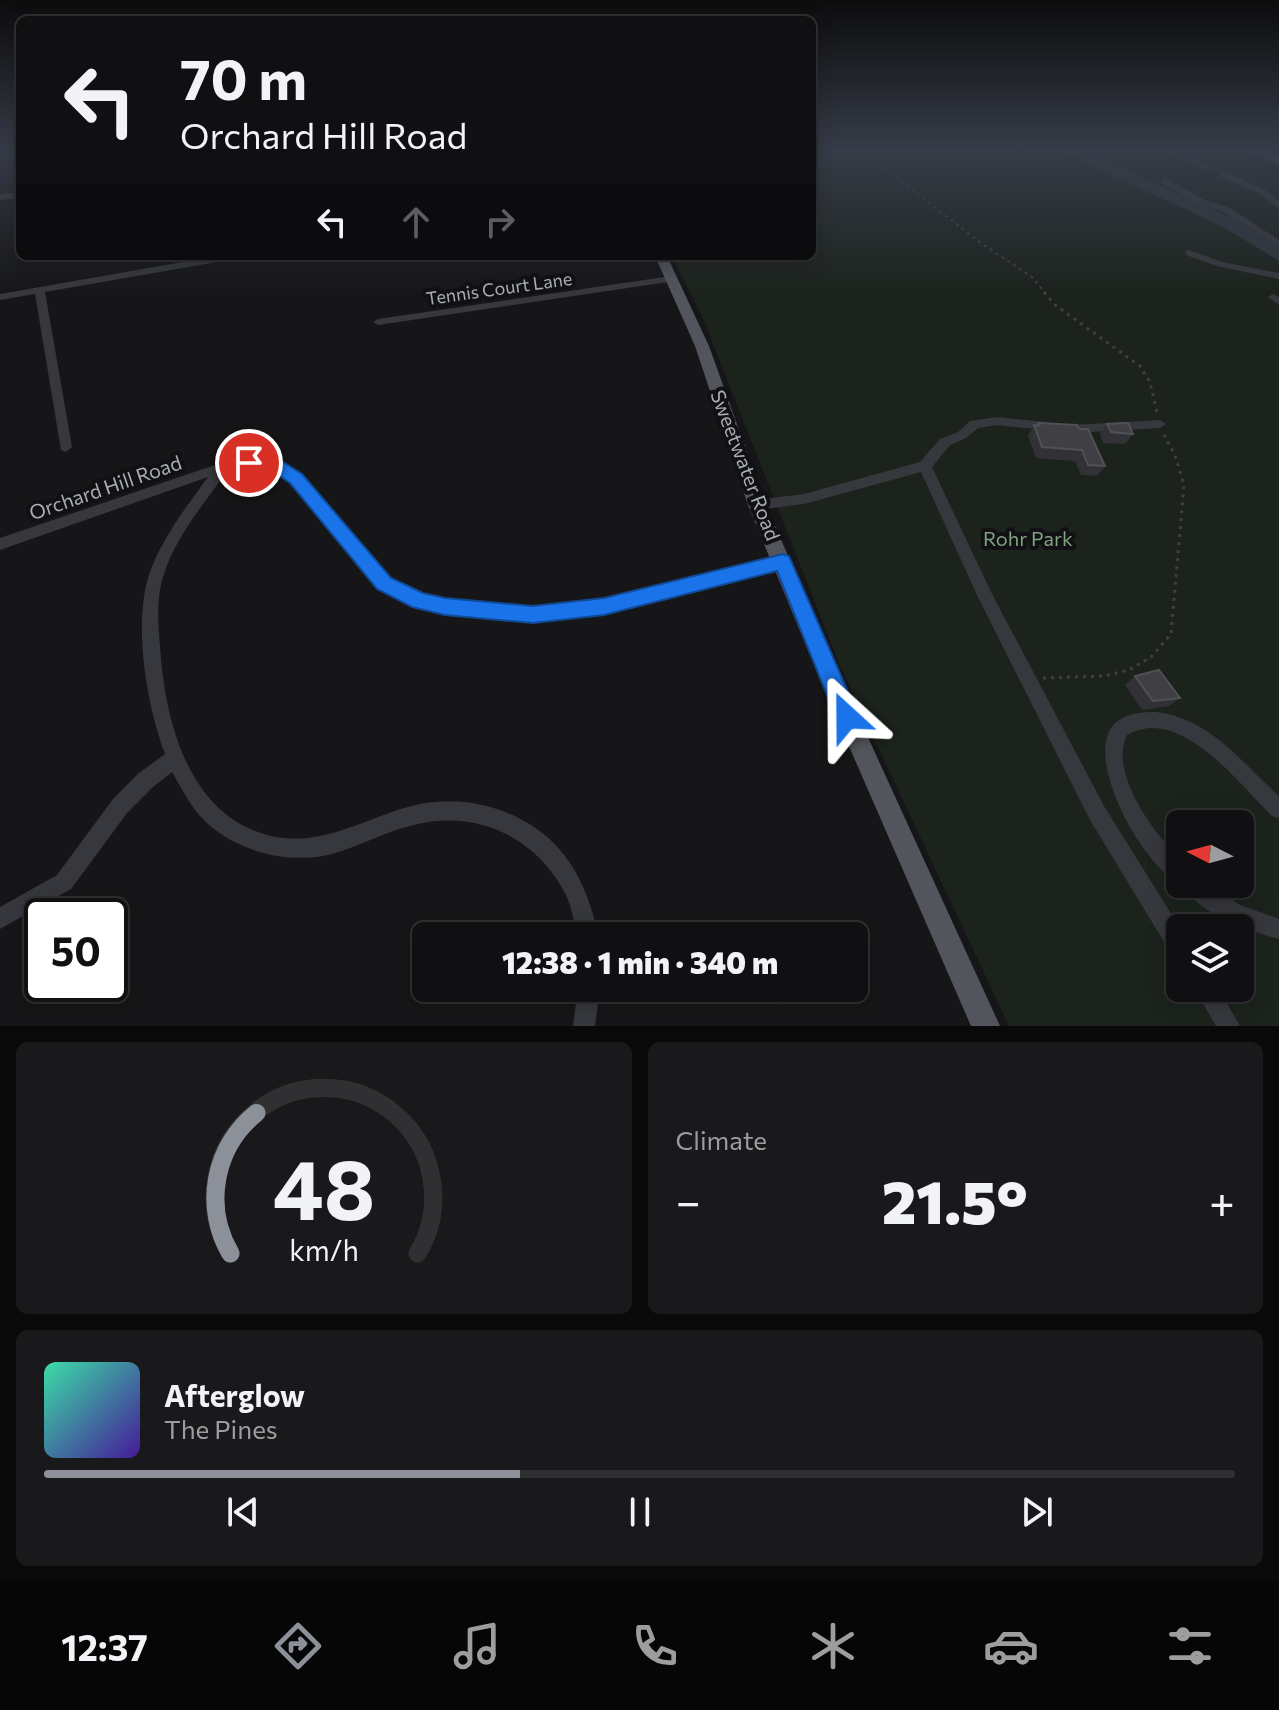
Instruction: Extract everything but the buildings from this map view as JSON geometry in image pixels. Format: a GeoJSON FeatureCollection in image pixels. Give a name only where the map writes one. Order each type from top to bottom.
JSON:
{"type":"FeatureCollection","features":[{"type":"Feature","properties":{"kind":"main road","name":"Sweetwater Road"},"geometry":{"type":"LineString","coordinates":[[663,260],[702,346],[757,505],[835,689],[986,1026]]}},
{"type":"Feature","properties":{"kind":"street"},"geometry":{"type":"LineString","coordinates":[[1196,199],[1227,210],[1279,244]]}},
{"type":"Feature","properties":{"kind":"street"},"geometry":{"type":"LineString","coordinates":[[1189,253],[1220,264],[1279,276]]}},
{"type":"Feature","properties":{"kind":"street"},"geometry":{"type":"LineString","coordinates":[[156,260],[156,272]]}},
{"type":"Feature","properties":{"kind":"street"},"geometry":{"type":"LineString","coordinates":[[0,297],[214,260]]}},
{"type":"Feature","properties":{"kind":"street","name":"Tennis Court Lane"},"geometry":{"type":"LineString","coordinates":[[378,322],[671,279]]}},
{"type":"Feature","properties":{"kind":"street"},"geometry":{"type":"LineString","coordinates":[[39,290],[66,447]]}},
{"type":"Feature","properties":{"kind":"street"},"geometry":{"type":"LineString","coordinates":[[757,505],[804,499],[925,466],[945,442],[962,435],[974,424],[997,421],[1072,429],[1160,424]]}},
{"type":"Feature","properties":{"kind":"street","name":"Orchard Hill Road"},"geometry":{"type":"LineString","coordinates":[[0,544],[223,467],[249,463],[277,467],[296,479],[384,584],[419,601],[445,606],[533,614],[604,606],[783,562]]}},
{"type":"Feature","properties":{"kind":"street"},"geometry":{"type":"LineString","coordinates":[[925,466],[985,595],[1097,813],[1166,924]]}},
{"type":"Feature","properties":{"kind":"street"},"geometry":{"type":"LineString","coordinates":[[223,467],[168,546],[152,591],[149,621],[158,710],[175,758],[204,807],[233,832],[270,846],[291,848],[334,845],[408,818],[439,811],[480,813],[499,818],[534,838],[562,869],[574,889],[584,922]]}},
{"type":"Feature","properties":{"kind":"street"},"geometry":{"type":"LineString","coordinates":[[1166,860],[1137,821],[1113,757],[1114,740],[1124,726],[1148,719],[1180,725],[1202,737],[1279,809]]}},
{"type":"Feature","properties":{"kind":"street"},"geometry":{"type":"LineString","coordinates":[[0,919],[64,882],[120,806],[146,780],[175,758]]}},
{"type":"Feature","properties":{"kind":"street"},"geometry":{"type":"LineString","coordinates":[[1208,898],[1247,922],[1279,929]]}},
{"type":"Feature","properties":{"kind":"street"},"geometry":{"type":"LineString","coordinates":[[584,1026],[587,1002]]}},
{"type":"Feature","properties":{"kind":"street"},"geometry":{"type":"LineString","coordinates":[[1214,1002],[1229,1026]]}},
{"type":"Feature","properties":{"kind":"path"},"geometry":{"type":"LineString","coordinates":[[923,199],[1032,277],[1055,305],[1140,366],[1150,382],[1160,424],[1175,455],[1184,485],[1171,634],[1151,659],[1124,673],[1048,677],[1031,682]]}},
{"type":"Feature","properties":{"kind":"green space","name":"Rohr Park"},"geometry":{"type":"Polygon","coordinates":[[[816,199],[1279,199],[1279,1026],[1009,1026],[840,666],[704,321],[674,260],[816,260],[816,199]]]}},
{"type":"Feature","properties":{"kind":"waterway"},"geometry":{"type":"LineString","coordinates":[[1176,199],[1229,223],[1279,255]]}},
{"type":"Feature","properties":{"kind":"route"},"geometry":{"type":"LineString","coordinates":[[249,463],[277,467],[296,479],[384,584],[419,601],[445,606],[533,614],[604,606],[783,562],[847,717]]}}]}
